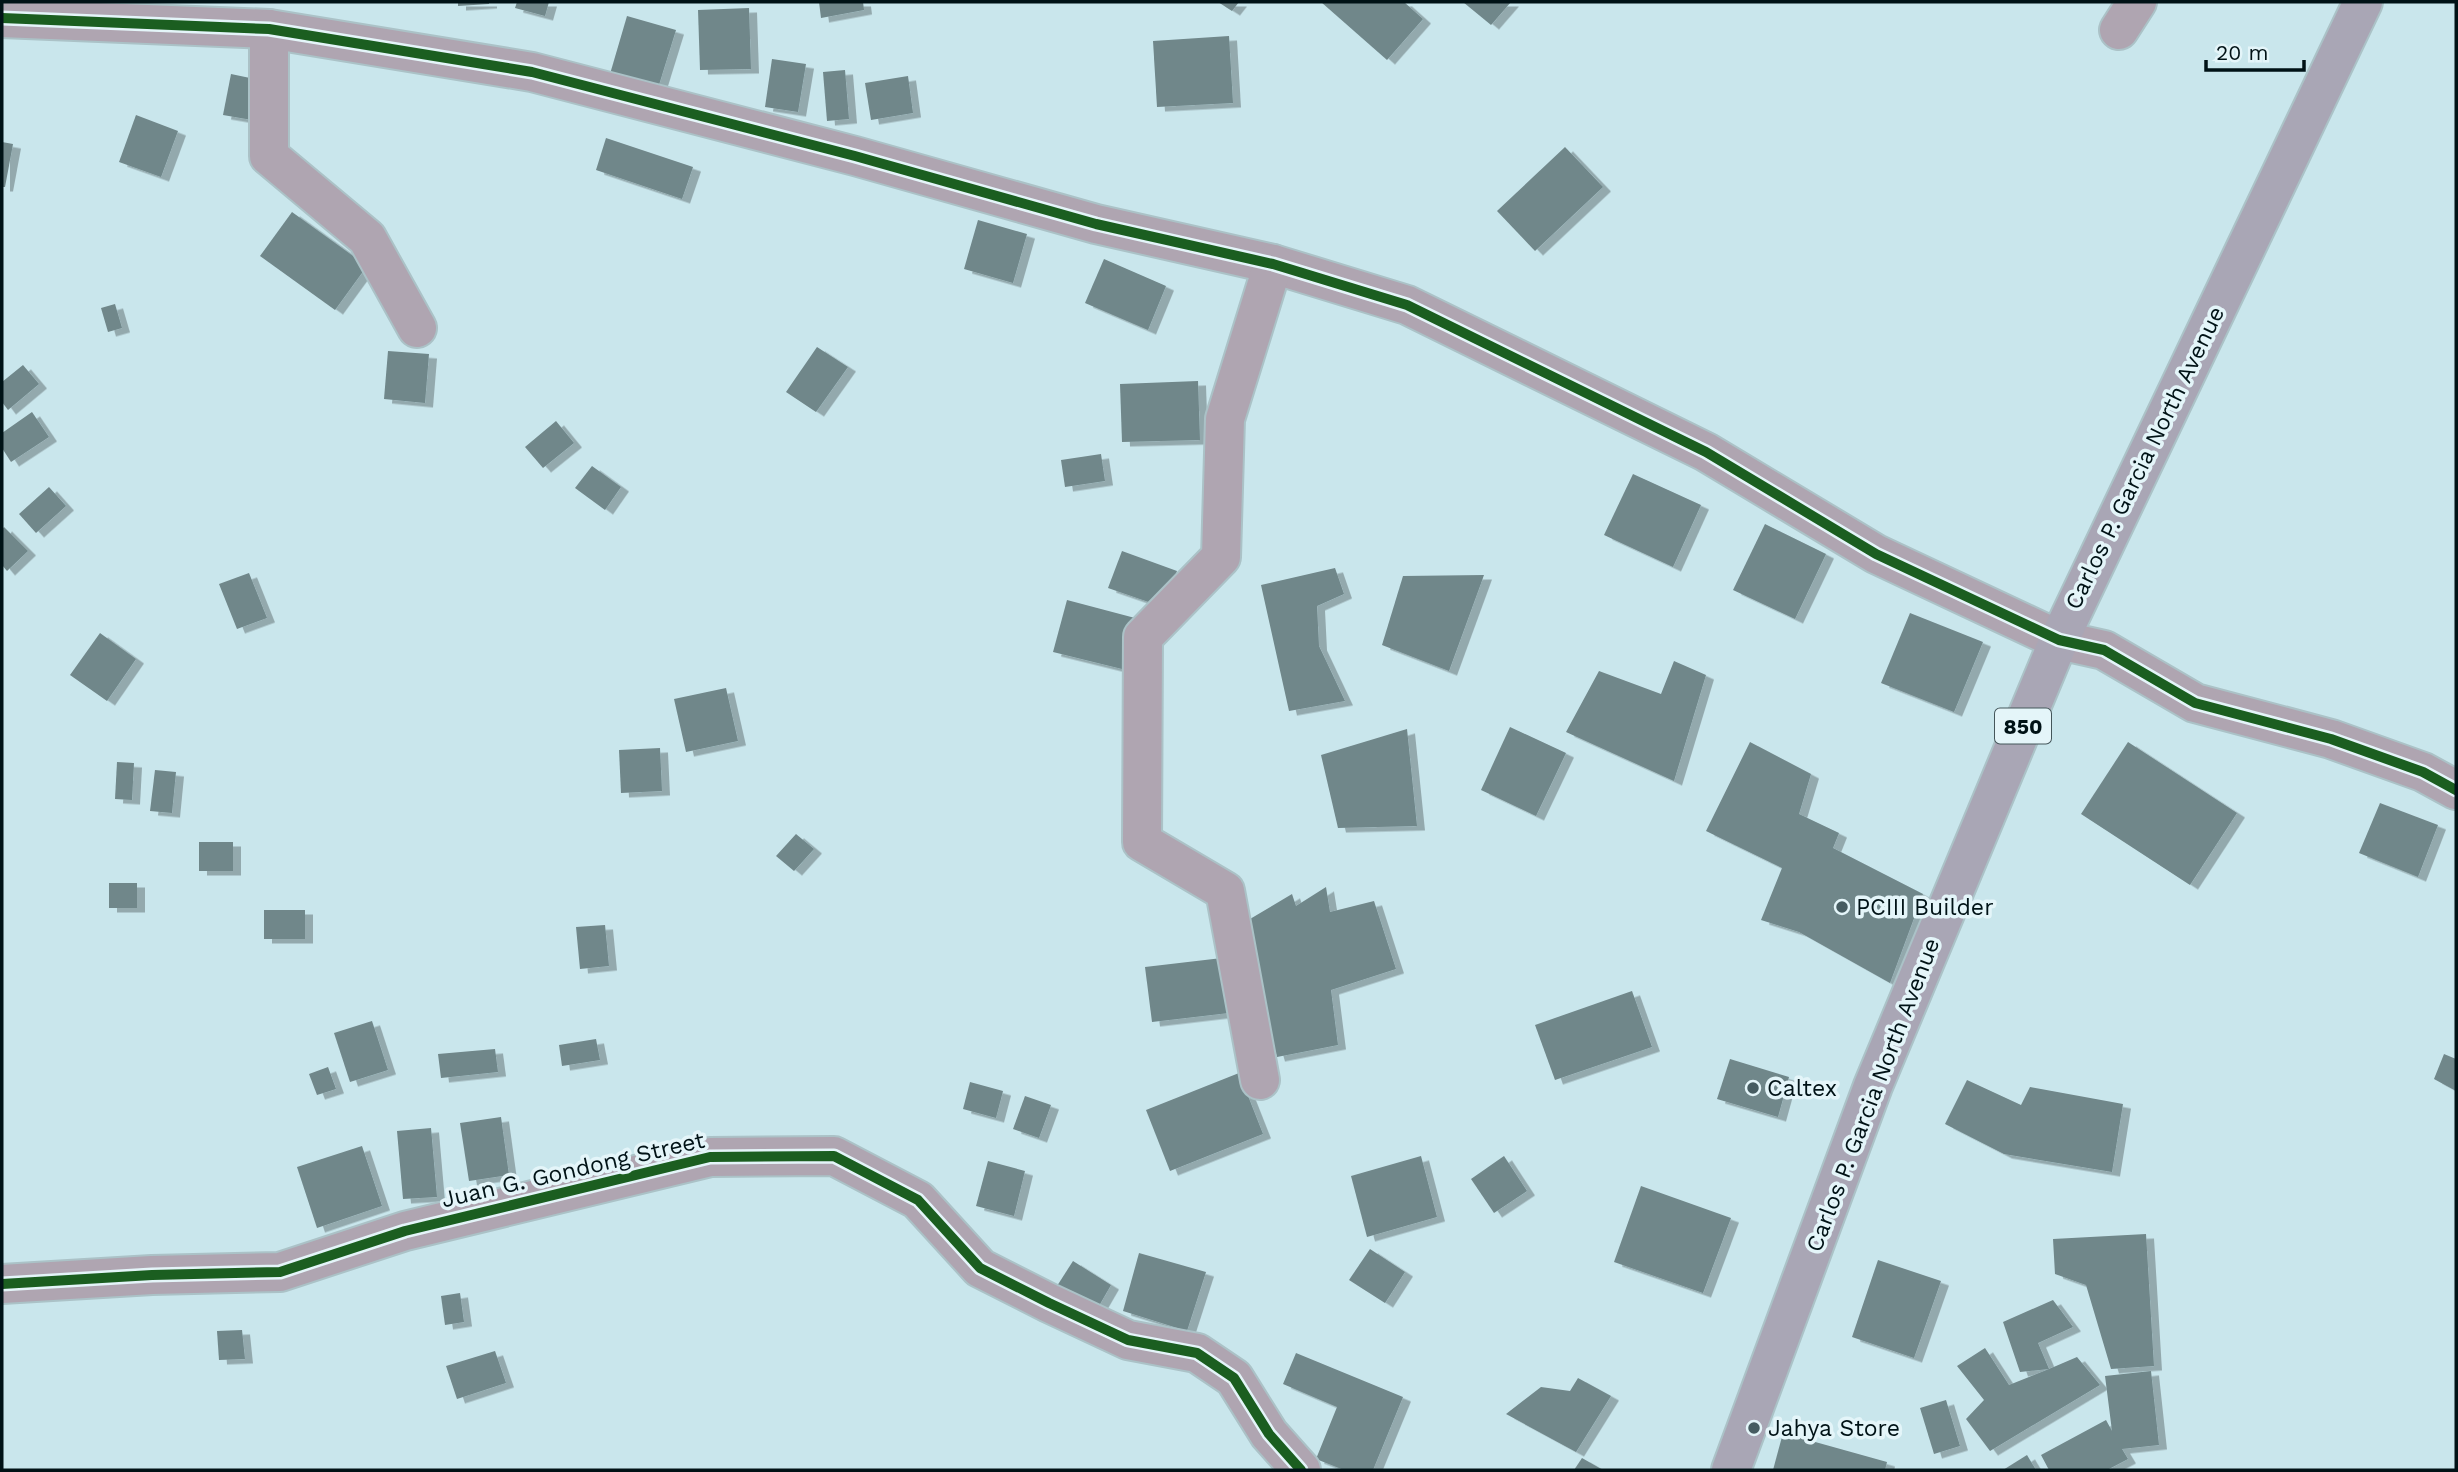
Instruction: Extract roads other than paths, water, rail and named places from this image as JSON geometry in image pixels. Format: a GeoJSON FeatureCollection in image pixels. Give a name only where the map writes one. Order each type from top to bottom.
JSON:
{"type":"FeatureCollection","features":[{"type":"Feature","properties":{"kind":"main road","name":"Carlos P. Garcia North Avenue"},"geometry":{"type":"LineString","coordinates":[[1731,1470],[1873,1086],[2059,640],[2363,2]]}},
{"type":"Feature","properties":{"kind":"street"},"geometry":{"type":"LineString","coordinates":[[2,19],[127,12],[269,29],[532,72],[855,156],[1096,224],[1273,264],[1406,305],[1706,452],[1875,554],[2059,640],[2104,650],[2195,703],[2331,739],[2423,772],[2456,790]]}},
{"type":"Feature","properties":{"kind":"street"},"geometry":{"type":"LineString","coordinates":[[269,29],[269,156],[367,238],[417,328]]}},
{"type":"Feature","properties":{"kind":"street"},"geometry":{"type":"LineString","coordinates":[[1259,1080],[1225,891],[1142,842],[1143,637],[1221,557],[1225,419],[1273,264]]}},
{"type":"Feature","properties":{"kind":"street","name":"Juan G. Gondong Street"},"geometry":{"type":"LineString","coordinates":[[2,1284],[152,1275],[280,1272],[405,1231],[710,1157],[834,1156],[918,1200],[980,1268],[1049,1304],[1128,1340],[1196,1353],[1234,1378],[1269,1434],[1300,1470]]}},
{"type":"Feature","properties":{"kind":"place","name":"PCIII Builder"},"geometry":{"type":"Point","coordinates":[1842,907]}},
{"type":"Feature","properties":{"kind":"place","name":"Caltex"},"geometry":{"type":"Point","coordinates":[1753,1088]}},
{"type":"Feature","properties":{"kind":"place","name":"Jahya Store"},"geometry":{"type":"Point","coordinates":[1754,1428]}}]}
